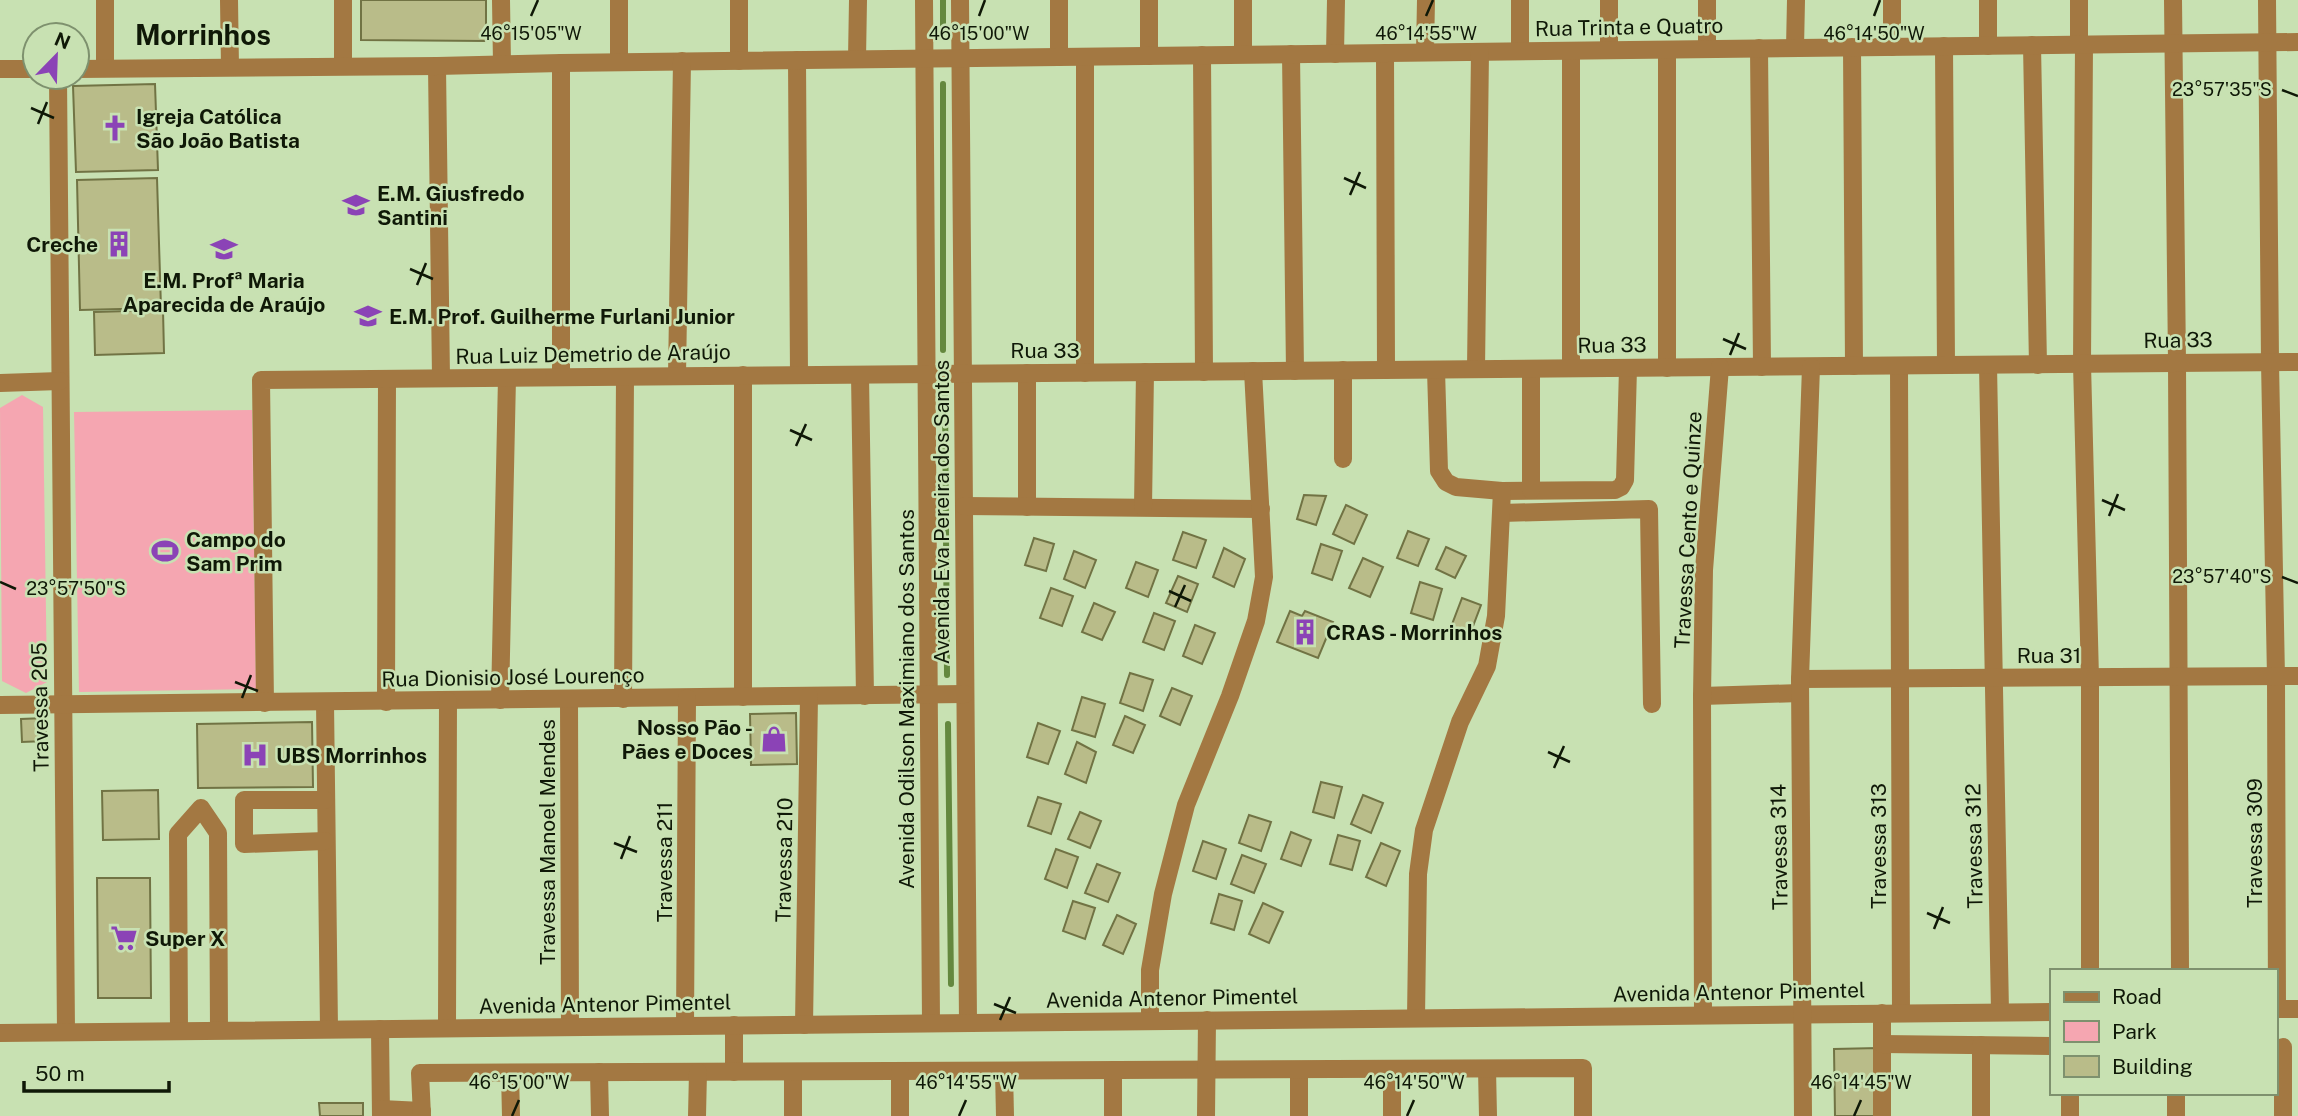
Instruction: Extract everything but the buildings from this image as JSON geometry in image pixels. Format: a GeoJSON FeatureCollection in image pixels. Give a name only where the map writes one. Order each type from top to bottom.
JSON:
{"type":"FeatureCollection","features":[{"type":"Feature","properties":{"kind":"street"},"geometry":{"type":"LineString","coordinates":[[105,0],[105,68]]}},
{"type":"Feature","properties":{"kind":"street"},"geometry":{"type":"LineString","coordinates":[[229,0],[230,66]]}},
{"type":"Feature","properties":{"kind":"street"},"geometry":{"type":"LineString","coordinates":[[343,0],[343,65]]}},
{"type":"Feature","properties":{"kind":"street"},"geometry":{"type":"LineString","coordinates":[[501,0],[502,64]]}},
{"type":"Feature","properties":{"kind":"street"},"geometry":{"type":"LineString","coordinates":[[619,0],[619,62]]}},
{"type":"Feature","properties":{"kind":"street"},"geometry":{"type":"LineString","coordinates":[[739,0],[739,61]]}},
{"type":"Feature","properties":{"kind":"street"},"geometry":{"type":"LineString","coordinates":[[858,0],[858,59]]}},
{"type":"Feature","properties":{"kind":"street","name":"Avenida Eva Pereira dos Santos"},"geometry":{"type":"LineString","coordinates":[[924,0],[925,374]]}},
{"type":"Feature","properties":{"kind":"street","name":"Avenida Eva Pereira dos Santos"},"geometry":{"type":"LineString","coordinates":[[960,0],[968,1023]]}},
{"type":"Feature","properties":{"kind":"street"},"geometry":{"type":"LineString","coordinates":[[1059,0],[1059,57]]}},
{"type":"Feature","properties":{"kind":"street"},"geometry":{"type":"LineString","coordinates":[[1149,0],[1149,56]]}},
{"type":"Feature","properties":{"kind":"street"},"geometry":{"type":"LineString","coordinates":[[1243,0],[1243,54]]}},
{"type":"Feature","properties":{"kind":"street"},"geometry":{"type":"LineString","coordinates":[[1335,54],[1336,0]]}},
{"type":"Feature","properties":{"kind":"street"},"geometry":{"type":"LineString","coordinates":[[1425,52],[1426,0]]}},
{"type":"Feature","properties":{"kind":"street"},"geometry":{"type":"LineString","coordinates":[[1520,0],[1520,51]]}},
{"type":"Feature","properties":{"kind":"street"},"geometry":{"type":"LineString","coordinates":[[1609,0],[1609,50]]}},
{"type":"Feature","properties":{"kind":"street"},"geometry":{"type":"LineString","coordinates":[[1707,0],[1707,49]]}},
{"type":"Feature","properties":{"kind":"street"},"geometry":{"type":"LineString","coordinates":[[1795,48],[1796,0]]}},
{"type":"Feature","properties":{"kind":"street"},"geometry":{"type":"LineString","coordinates":[[1892,0],[1892,47]]}},
{"type":"Feature","properties":{"kind":"street"},"geometry":{"type":"LineString","coordinates":[[1988,0],[1988,46]]}},
{"type":"Feature","properties":{"kind":"street"},"geometry":{"type":"LineString","coordinates":[[2079,0],[2082,364],[2090,678],[2090,969]]}},
{"type":"Feature","properties":{"kind":"street"},"geometry":{"type":"LineString","coordinates":[[2173,0],[2180,969]]}},
{"type":"Feature","properties":{"kind":"street","name":"Travessa 309"},"geometry":{"type":"LineString","coordinates":[[2267,0],[2276,677],[2276,969]]}},
{"type":"Feature","properties":{"kind":"street","name":"Rua Trinta e Quatro"},"geometry":{"type":"LineString","coordinates":[[91,68],[2298,42]]}},
{"type":"Feature","properties":{"kind":"street"},"geometry":{"type":"LineString","coordinates":[[2032,45],[2038,365]]}},
{"type":"Feature","properties":{"kind":"street"},"geometry":{"type":"LineString","coordinates":[[1944,46],[1946,365]]}},
{"type":"Feature","properties":{"kind":"street"},"geometry":{"type":"LineString","coordinates":[[1852,47],[1854,366]]}},
{"type":"Feature","properties":{"kind":"street"},"geometry":{"type":"LineString","coordinates":[[1759,48],[1762,367]]}},
{"type":"Feature","properties":{"kind":"street"},"geometry":{"type":"LineString","coordinates":[[1667,50],[1667,368]]}},
{"type":"Feature","properties":{"kind":"street"},"geometry":{"type":"LineString","coordinates":[[1571,51],[1571,369]]}},
{"type":"Feature","properties":{"kind":"street"},"geometry":{"type":"LineString","coordinates":[[1476,369],[1480,52]]}},
{"type":"Feature","properties":{"kind":"street"},"geometry":{"type":"LineString","coordinates":[[1385,53],[1386,370]]}},
{"type":"Feature","properties":{"kind":"street"},"geometry":{"type":"LineString","coordinates":[[1291,54],[1295,371]]}},
{"type":"Feature","properties":{"kind":"street"},"geometry":{"type":"LineString","coordinates":[[1202,55],[1204,372]]}},
{"type":"Feature","properties":{"kind":"street"},"geometry":{"type":"LineString","coordinates":[[1085,57],[1085,373]]}},
{"type":"Feature","properties":{"kind":"street"},"geometry":{"type":"LineString","coordinates":[[797,60],[799,375]]}},
{"type":"Feature","properties":{"kind":"street"},"geometry":{"type":"LineString","coordinates":[[677,376],[682,61]]}},
{"type":"Feature","properties":{"kind":"street"},"geometry":{"type":"LineString","coordinates":[[561,63],[561,377]]}},
{"type":"Feature","properties":{"kind":"street"},"geometry":{"type":"LineString","coordinates":[[437,66],[441,378]]}},
{"type":"Feature","properties":{"kind":"street"},"geometry":{"type":"LineString","coordinates":[[0,69],[21,69]]}},
{"type":"Feature","properties":{"kind":"street","name":"Travessa 205"},"geometry":{"type":"LineString","coordinates":[[58,91],[66,1032]]}},
{"type":"Feature","properties":{"kind":"street","name":"Rua 33"},"geometry":{"type":"LineString","coordinates":[[925,374],[2298,362]]}},
{"type":"Feature","properties":{"kind":"street","name":"Travessa 312"},"geometry":{"type":"LineString","coordinates":[[1988,365],[2000,1012]]}},
{"type":"Feature","properties":{"kind":"street","name":"Travessa 314"},"geometry":{"type":"LineString","coordinates":[[1803,1116],[1800,686],[1811,366]]}},
{"type":"Feature","properties":{"kind":"street","name":"Travessa 313"},"geometry":{"type":"LineString","coordinates":[[1899,366],[1901,1013]]}},
{"type":"Feature","properties":{"kind":"street","name":"Travessa Cento e Quinze"},"geometry":{"type":"LineString","coordinates":[[1703,1015],[1704,570],[1720,367]]}},
{"type":"Feature","properties":{"kind":"street"},"geometry":{"type":"LineString","coordinates":[[1436,370],[1439,471],[1446,482],[1456,487],[1502,491],[1615,490],[1621,487],[1625,480],[1628,368]]}},
{"type":"Feature","properties":{"kind":"street"},"geometry":{"type":"LineString","coordinates":[[1531,369],[1531,490]]}},
{"type":"Feature","properties":{"kind":"street"},"geometry":{"type":"LineString","coordinates":[[1343,370],[1343,459]]}},
{"type":"Feature","properties":{"kind":"street"},"geometry":{"type":"LineString","coordinates":[[1150,1021],[1150,970],[1163,894],[1186,805],[1230,696],[1256,621],[1264,577],[1253,371]]}},
{"type":"Feature","properties":{"kind":"street"},"geometry":{"type":"LineString","coordinates":[[1143,507],[1145,372]]}},
{"type":"Feature","properties":{"kind":"street"},"geometry":{"type":"LineString","coordinates":[[1027,373],[1027,507]]}},
{"type":"Feature","properties":{"kind":"street","name":"Rua Luiz Demetrio de Araújo"},"geometry":{"type":"LineString","coordinates":[[265,703],[261,380],[925,374]]}},
{"type":"Feature","properties":{"kind":"street","name":"Avenida Odilson Maximiano dos Santos"},"geometry":{"type":"LineString","coordinates":[[925,374],[931,1023]]}},
{"type":"Feature","properties":{"kind":"street"},"geometry":{"type":"LineString","coordinates":[[860,375],[865,696]]}},
{"type":"Feature","properties":{"kind":"street"},"geometry":{"type":"LineString","coordinates":[[743,376],[743,697]]}},
{"type":"Feature","properties":{"kind":"street"},"geometry":{"type":"LineString","coordinates":[[623,699],[625,377]]}},
{"type":"Feature","properties":{"kind":"street"},"geometry":{"type":"LineString","coordinates":[[500,700],[507,378]]}},
{"type":"Feature","properties":{"kind":"street"},"geometry":{"type":"LineString","coordinates":[[386,702],[387,379]]}},
{"type":"Feature","properties":{"kind":"street"},"geometry":{"type":"LineString","coordinates":[[0,383],[60,382]]}},
{"type":"Feature","properties":{"kind":"street"},"geometry":{"type":"LineString","coordinates":[[1416,1018],[1418,874],[1424,830],[1460,722],[1487,666],[1496,616],[1502,491]]}},
{"type":"Feature","properties":{"kind":"street"},"geometry":{"type":"LineString","coordinates":[[964,506],[1261,509]]}},
{"type":"Feature","properties":{"kind":"street"},"geometry":{"type":"LineString","coordinates":[[1502,513],[1649,509],[1652,699]]}},
{"type":"Feature","properties":{"kind":"street","name":"Rua 31"},"geometry":{"type":"LineString","coordinates":[[1702,696],[1899,679],[2298,676]]}},
{"type":"Feature","properties":{"kind":"street","name":"Rua Dionisio José Lourenço"},"geometry":{"type":"LineString","coordinates":[[0,705],[965,694]]}},
{"type":"Feature","properties":{"kind":"street","name":"Travessa 210"},"geometry":{"type":"LineString","coordinates":[[804,1025],[809,696]]}},
{"type":"Feature","properties":{"kind":"street","name":"Travessa 211"},"geometry":{"type":"LineString","coordinates":[[685,1026],[687,698]]}},
{"type":"Feature","properties":{"kind":"street","name":"Travessa Manoel Mendes"},"geometry":{"type":"LineString","coordinates":[[569,699],[570,1027]]}},
{"type":"Feature","properties":{"kind":"street"},"geometry":{"type":"LineString","coordinates":[[447,701],[447,1028]]}},
{"type":"Feature","properties":{"kind":"street"},"geometry":{"type":"LineString","coordinates":[[325,702],[329,1029]]}},
{"type":"Feature","properties":{"kind":"street"},"geometry":{"type":"LineString","coordinates":[[325,800],[244,800],[244,844],[325,841]]}},
{"type":"Feature","properties":{"kind":"street"},"geometry":{"type":"LineString","coordinates":[[179,1031],[177,834],[201,807],[218,833],[219,1030]]}},
{"type":"Feature","properties":{"kind":"street"},"geometry":{"type":"LineString","coordinates":[[2277,1009],[2298,1009]]}},
{"type":"Feature","properties":{"kind":"street","name":"Avenida Antenor Pimentel"},"geometry":{"type":"LineString","coordinates":[[0,1033],[2050,1012]]}},
{"type":"Feature","properties":{"kind":"street"},"geometry":{"type":"LineString","coordinates":[[1882,1013],[1882,1116]]}},
{"type":"Feature","properties":{"kind":"street"},"geometry":{"type":"LineString","coordinates":[[1206,1116],[1207,1020]]}},
{"type":"Feature","properties":{"kind":"street"},"geometry":{"type":"LineString","coordinates":[[734,1025],[734,1072]]}},
{"type":"Feature","properties":{"kind":"street"},"geometry":{"type":"LineString","coordinates":[[380,1029],[381,1113],[422,1114],[420,1073],[1583,1068],[1583,1116]]}},
{"type":"Feature","properties":{"kind":"street"},"geometry":{"type":"LineString","coordinates":[[1882,1044],[2050,1046]]}},
{"type":"Feature","properties":{"kind":"street"},"geometry":{"type":"LineString","coordinates":[[1980,1116],[1981,1045]]}},
{"type":"Feature","properties":{"kind":"street"},"geometry":{"type":"LineString","coordinates":[[2283,1116],[2285,1047]]}},
{"type":"Feature","properties":{"kind":"street"},"geometry":{"type":"LineString","coordinates":[[1392,1069],[1392,1116]]}},
{"type":"Feature","properties":{"kind":"street"},"geometry":{"type":"LineString","coordinates":[[1488,1069],[1488,1116]]}},
{"type":"Feature","properties":{"kind":"street"},"geometry":{"type":"LineString","coordinates":[[1113,1070],[1113,1116]]}},
{"type":"Feature","properties":{"kind":"street"},"geometry":{"type":"LineString","coordinates":[[1299,1070],[1299,1116]]}},
{"type":"Feature","properties":{"kind":"street"},"geometry":{"type":"LineString","coordinates":[[900,1071],[900,1116]]}},
{"type":"Feature","properties":{"kind":"street"},"geometry":{"type":"LineString","coordinates":[[1004,1071],[1004,1116]]}},
{"type":"Feature","properties":{"kind":"street"},"geometry":{"type":"LineString","coordinates":[[599,1072],[600,1116]]}},
{"type":"Feature","properties":{"kind":"street"},"geometry":{"type":"LineString","coordinates":[[697,1116],[698,1072]]}},
{"type":"Feature","properties":{"kind":"street"},"geometry":{"type":"LineString","coordinates":[[793,1072],[793,1116]]}},
{"type":"Feature","properties":{"kind":"street"},"geometry":{"type":"LineString","coordinates":[[510,1073],[511,1116]]}},
{"type":"Feature","properties":{"kind":"street"},"geometry":{"type":"LineString","coordinates":[[2070,1095],[2070,1116]]}},
{"type":"Feature","properties":{"kind":"street"},"geometry":{"type":"LineString","coordinates":[[2176,1095],[2176,1116]]}},
{"type":"Feature","properties":{"kind":"green space"},"geometry":{"type":"Polygon","coordinates":[[[22,395],[43,407],[47,682],[26,693],[2,681],[0,408],[22,395]]]}},
{"type":"Feature","properties":{"kind":"green space","name":"Campo do Sam Prim"},"geometry":{"type":"Polygon","coordinates":[[[252,410],[256,689],[79,692],[74,412],[252,410]]]}},
{"type":"Feature","properties":{"kind":"waterway"},"geometry":{"type":"LineString","coordinates":[[943,0],[943,28]]}},
{"type":"Feature","properties":{"kind":"waterway"},"geometry":{"type":"LineString","coordinates":[[943,84],[943,350]]}},
{"type":"Feature","properties":{"kind":"waterway"},"geometry":{"type":"LineString","coordinates":[[945,394],[947,675]]}},
{"type":"Feature","properties":{"kind":"waterway"},"geometry":{"type":"LineString","coordinates":[[948,724],[951,984]]}},
{"type":"Feature","properties":{"kind":"place","name":"Igreja Católica São João Batista"},"geometry":{"type":"Point","coordinates":[115,128]}},
{"type":"Feature","properties":{"kind":"place","name":"E.M. Giusfredo Santini"},"geometry":{"type":"Point","coordinates":[356,205]}},
{"type":"Feature","properties":{"kind":"place","name":"Creche"},"geometry":{"type":"Point","coordinates":[119,244]}},
{"type":"Feature","properties":{"kind":"place","name":"E.M. Profª Maria Aparecida de Araújo"},"geometry":{"type":"Point","coordinates":[224,249]}},
{"type":"Feature","properties":{"kind":"place","name":"E.M. Prof. Guilherme Furlani Junior"},"geometry":{"type":"Point","coordinates":[368,316]}},
{"type":"Feature","properties":{"kind":"place","name":"Campo do Sam Prim"},"geometry":{"type":"Point","coordinates":[165,551]}},
{"type":"Feature","properties":{"kind":"place","name":"CRAS - Morrinhos"},"geometry":{"type":"Point","coordinates":[1305,632]}},
{"type":"Feature","properties":{"kind":"place","name":"Nosso Pão - Pães e Doces"},"geometry":{"type":"Point","coordinates":[774,739]}},
{"type":"Feature","properties":{"kind":"place","name":"UBS Morrinhos"},"geometry":{"type":"Point","coordinates":[255,755]}},
{"type":"Feature","properties":{"kind":"place","name":"Super X"},"geometry":{"type":"Point","coordinates":[124,938]}},
{"type":"Feature","properties":{"kind":"district","name":"Morrinhos"},"geometry":{"type":"Point","coordinates":[203,34]}}]}
